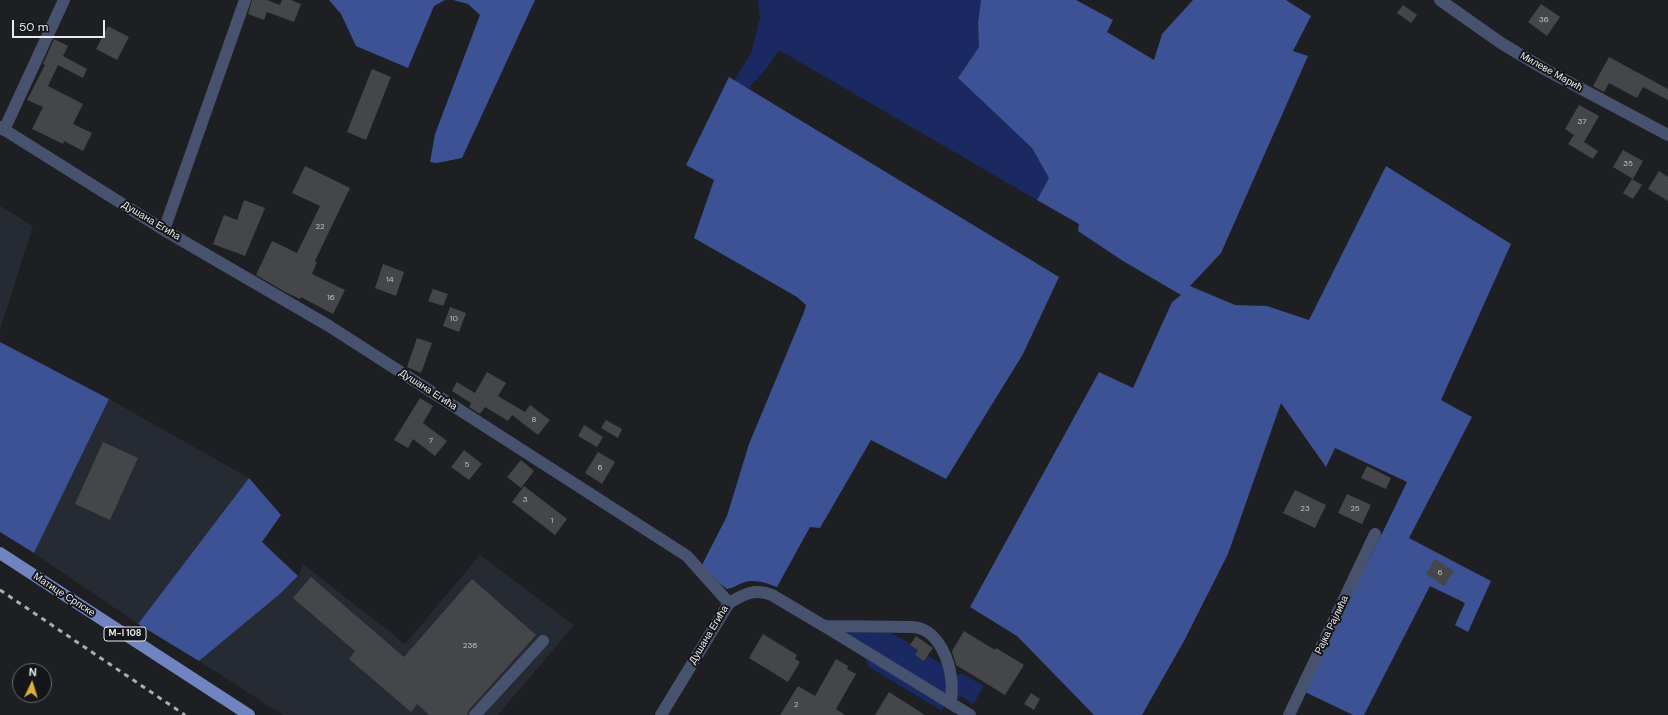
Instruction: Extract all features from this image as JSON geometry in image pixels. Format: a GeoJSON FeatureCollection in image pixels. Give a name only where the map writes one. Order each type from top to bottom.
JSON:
{"type":"FeatureCollection","features":[{"type":"Feature","properties":{"kind":"main road","name":"Матице Српске"},"geometry":{"type":"LineString","coordinates":[[0,554],[249,715]]}},
{"type":"Feature","properties":{"kind":"street"},"geometry":{"type":"LineString","coordinates":[[2,129],[64,0]]}},
{"type":"Feature","properties":{"kind":"street"},"geometry":{"type":"LineString","coordinates":[[164,230],[245,0]]}},
{"type":"Feature","properties":{"kind":"street","name":"Милеве Мaрић"},"geometry":{"type":"LineString","coordinates":[[1440,0],[1501,43],[1540,67],[1668,135]]}},
{"type":"Feature","properties":{"kind":"street","name":"Душана Егића"},"geometry":{"type":"LineString","coordinates":[[2,129],[164,230],[329,326],[687,556],[729,603],[661,715]]}},
{"type":"Feature","properties":{"kind":"street","name":"Рајка Рајлића"},"geometry":{"type":"LineString","coordinates":[[1288,715],[1375,534]]}},
{"type":"Feature","properties":{"kind":"street"},"geometry":{"type":"LineString","coordinates":[[729,603],[748,592],[764,591],[970,715]]}},
{"type":"Feature","properties":{"kind":"street"},"geometry":{"type":"LineString","coordinates":[[824,626],[912,627],[922,629],[934,636],[939,642],[950,669],[952,682],[950,703]]}},
{"type":"Feature","properties":{"kind":"street"},"geometry":{"type":"LineString","coordinates":[[475,715],[543,641]]}},
{"type":"Feature","properties":{"kind":"shaded area"},"geometry":{"type":"Polygon","coordinates":[[[329,0],[445,0],[434,6],[408,68],[356,46],[341,14],[329,0]]]}},
{"type":"Feature","properties":{"kind":"shaded area"},"geometry":{"type":"Polygon","coordinates":[[[453,0],[535,0],[462,158],[437,163],[430,162],[435,134],[480,15],[468,4],[453,0]]]}},
{"type":"Feature","properties":{"kind":"shaded area"},"geometry":{"type":"Polygon","coordinates":[[[758,0],[981,0],[978,23],[979,47],[958,78],[1032,148],[1049,178],[1037,200],[779,50],[766,69],[748,89],[734,81],[751,53],[760,18],[758,0]]]}},
{"type":"Feature","properties":{"kind":"shaded area"},"geometry":{"type":"Polygon","coordinates":[[[981,0],[1076,0],[1113,20],[1107,32],[1154,60],[1162,34],[1193,0],[1286,0],[1311,16],[1293,51],[1308,56],[1221,253],[1190,286],[1235,305],[1267,306],[1309,320],[1386,166],[1511,244],[1441,400],[1472,417],[1409,538],[1491,581],[1468,632],[1455,625],[1465,603],[1430,586],[1364,715],[1353,715],[1305,692],[1407,482],[1335,448],[1326,467],[1281,403],[1228,554],[1184,641],[1142,715],[1094,715],[1017,636],[970,607],[1099,372],[1133,388],[1172,302],[1181,295],[1123,261],[1078,231],[1079,224],[1037,200],[1049,178],[1032,148],[958,78],[979,47],[978,23],[981,0]]]}},
{"type":"Feature","properties":{"kind":"shaded area"},"geometry":{"type":"Polygon","coordinates":[[[729,77],[1059,277],[1023,354],[946,479],[871,440],[820,528],[810,527],[777,587],[751,581],[727,589],[719,583],[702,565],[727,516],[749,444],[806,305],[797,297],[694,238],[714,180],[686,165],[729,77]]]}},
{"type":"Feature","properties":{"kind":"shaded area"},"geometry":{"type":"Polygon","coordinates":[[[0,206],[33,226],[0,330],[0,206]]]}},
{"type":"Feature","properties":{"kind":"shaded area"},"geometry":{"type":"Polygon","coordinates":[[[0,342],[109,399],[34,553],[0,532],[0,342]]]}},
{"type":"Feature","properties":{"kind":"shaded area"},"geometry":{"type":"Polygon","coordinates":[[[109,399],[249,478],[138,624],[34,553],[109,399]]]}},
{"type":"Feature","properties":{"kind":"shaded area"},"geometry":{"type":"Polygon","coordinates":[[[249,478],[281,515],[262,542],[298,576],[281,593],[199,661],[138,624],[249,478]]]}},
{"type":"Feature","properties":{"kind":"shaded area"},"geometry":{"type":"Polygon","coordinates":[[[480,555],[574,625],[498,715],[283,715],[199,661],[281,593],[298,577],[303,564],[405,644],[480,555]]]}},
{"type":"Feature","properties":{"kind":"shaded area"},"geometry":{"type":"Polygon","coordinates":[[[846,633],[891,633],[911,644],[910,645],[918,650],[915,655],[924,661],[928,656],[942,664],[945,670],[946,695],[846,633]]]}},
{"type":"Feature","properties":{"kind":"shaded area"},"geometry":{"type":"Polygon","coordinates":[[[864,657],[946,703],[942,711],[869,667],[864,657]]]}},
{"type":"Feature","properties":{"kind":"shaded area"},"geometry":{"type":"Polygon","coordinates":[[[959,674],[963,674],[984,686],[973,704],[960,696],[957,702],[955,700],[955,678],[959,674]]]}},
{"type":"Feature","properties":{"kind":"building"},"geometry":{"type":"Polygon","coordinates":[[[252,0],[267,0],[280,5],[282,0],[291,0],[301,4],[294,22],[267,12],[264,20],[248,14],[252,0]]]}},
{"type":"Feature","properties":{"kind":"building"},"geometry":{"type":"Polygon","coordinates":[[[1541,4],[1560,17],[1547,36],[1528,22],[1541,4]]]}},
{"type":"Feature","properties":{"kind":"building"},"geometry":{"type":"Polygon","coordinates":[[[1403,5],[1417,15],[1411,23],[1397,13],[1403,5]]]}},
{"type":"Feature","properties":{"kind":"building"},"geometry":{"type":"Polygon","coordinates":[[[108,26],[129,37],[117,60],[96,49],[108,26]]]}},
{"type":"Feature","properties":{"kind":"building"},"geometry":{"type":"Polygon","coordinates":[[[54,39],[68,46],[63,56],[87,69],[83,78],[58,65],[48,86],[83,104],[73,124],[92,133],[83,151],[64,141],[63,144],[32,129],[43,107],[27,100],[45,65],[43,64],[54,39]]]}},
{"type":"Feature","properties":{"kind":"building"},"geometry":{"type":"Polygon","coordinates":[[[1609,57],[1668,89],[1668,100],[1643,87],[1637,98],[1609,83],[1604,92],[1593,86],[1609,57]]]}},
{"type":"Feature","properties":{"kind":"building"},"geometry":{"type":"Polygon","coordinates":[[[372,69],[391,77],[366,140],[347,132],[372,69]]]}},
{"type":"Feature","properties":{"kind":"building"},"geometry":{"type":"Polygon","coordinates":[[[1579,105],[1599,116],[1584,142],[1598,151],[1593,159],[1568,144],[1574,135],[1565,129],[1579,105]]]}},
{"type":"Feature","properties":{"kind":"building"},"geometry":{"type":"Polygon","coordinates":[[[1623,150],[1643,161],[1633,179],[1613,167],[1623,150]]]}},
{"type":"Feature","properties":{"kind":"building"},"geometry":{"type":"Polygon","coordinates":[[[305,166],[350,188],[315,261],[317,262],[312,274],[345,290],[333,314],[301,297],[300,299],[287,293],[256,275],[272,241],[297,253],[320,206],[292,193],[305,166]]]}},
{"type":"Feature","properties":{"kind":"building"},"geometry":{"type":"Polygon","coordinates":[[[1659,171],[1668,177],[1668,201],[1648,189],[1659,171]]]}},
{"type":"Feature","properties":{"kind":"building"},"geometry":{"type":"Polygon","coordinates":[[[1632,179],[1642,185],[1633,199],[1623,193],[1632,179]]]}},
{"type":"Feature","properties":{"kind":"building"},"geometry":{"type":"Polygon","coordinates":[[[244,200],[265,208],[245,256],[213,244],[224,215],[237,220],[244,200]]]}},
{"type":"Feature","properties":{"kind":"building"},"geometry":{"type":"Polygon","coordinates":[[[383,264],[404,272],[396,296],[375,288],[383,264]]]}},
{"type":"Feature","properties":{"kind":"building"},"geometry":{"type":"Polygon","coordinates":[[[433,289],[448,294],[443,306],[428,301],[433,289]]]}},
{"type":"Feature","properties":{"kind":"building"},"geometry":{"type":"Polygon","coordinates":[[[450,307],[466,313],[459,332],[443,326],[450,307]]]}},
{"type":"Feature","properties":{"kind":"building"},"geometry":{"type":"Polygon","coordinates":[[[417,338],[432,343],[421,373],[407,367],[417,338]]]}},
{"type":"Feature","properties":{"kind":"building"},"geometry":{"type":"Polygon","coordinates":[[[487,372],[506,383],[498,396],[525,412],[530,405],[550,420],[538,435],[512,415],[508,421],[485,407],[480,414],[469,407],[471,403],[452,391],[457,382],[475,393],[487,372]]]}},
{"type":"Feature","properties":{"kind":"building"},"geometry":{"type":"Polygon","coordinates":[[[420,398],[433,406],[423,423],[447,441],[435,456],[413,439],[408,448],[394,440],[420,398]]]}},
{"type":"Feature","properties":{"kind":"building"},"geometry":{"type":"Polygon","coordinates":[[[606,420],[622,429],[618,438],[601,428],[606,420]]]}},
{"type":"Feature","properties":{"kind":"building"},"geometry":{"type":"Polygon","coordinates":[[[584,425],[603,437],[597,447],[578,436],[584,425]]]}},
{"type":"Feature","properties":{"kind":"building"},"geometry":{"type":"Polygon","coordinates":[[[103,442],[138,458],[110,520],[75,504],[103,442]]]}},
{"type":"Feature","properties":{"kind":"building"},"geometry":{"type":"Polygon","coordinates":[[[464,450],[482,464],[469,480],[451,467],[464,450]]]}},
{"type":"Feature","properties":{"kind":"building"},"geometry":{"type":"Polygon","coordinates":[[[598,452],[615,462],[602,484],[585,473],[598,452]]]}},
{"type":"Feature","properties":{"kind":"building"},"geometry":{"type":"Polygon","coordinates":[[[521,460],[534,471],[521,488],[507,477],[521,460]]]}},
{"type":"Feature","properties":{"kind":"building"},"geometry":{"type":"Polygon","coordinates":[[[1367,466],[1391,478],[1386,489],[1361,478],[1367,466]]]}},
{"type":"Feature","properties":{"kind":"building"},"geometry":{"type":"Polygon","coordinates":[[[524,486],[567,519],[555,535],[512,502],[524,486]]]}},
{"type":"Feature","properties":{"kind":"building"},"geometry":{"type":"Polygon","coordinates":[[[1295,490],[1326,505],[1315,528],[1283,513],[1295,490]]]}},
{"type":"Feature","properties":{"kind":"building"},"geometry":{"type":"Polygon","coordinates":[[[1347,494],[1371,505],[1362,524],[1338,513],[1347,494]]]}},
{"type":"Feature","properties":{"kind":"building"},"geometry":{"type":"Polygon","coordinates":[[[1435,559],[1454,571],[1444,586],[1426,574],[1435,559]]]}},
{"type":"Feature","properties":{"kind":"building"},"geometry":{"type":"Polygon","coordinates":[[[311,577],[404,657],[472,579],[536,635],[469,710],[467,715],[429,715],[417,704],[411,712],[349,659],[355,651],[293,598],[311,577]]]}},
{"type":"Feature","properties":{"kind":"building"},"geometry":{"type":"Polygon","coordinates":[[[964,631],[995,650],[996,648],[1024,665],[1005,695],[956,665],[952,651],[964,631]]]}},
{"type":"Feature","properties":{"kind":"building"},"geometry":{"type":"Polygon","coordinates":[[[763,634],[797,655],[795,659],[800,662],[788,682],[749,658],[763,634]]]}},
{"type":"Feature","properties":{"kind":"building"},"geometry":{"type":"Polygon","coordinates":[[[916,636],[933,648],[924,661],[915,655],[918,650],[910,645],[916,636]]]}},
{"type":"Feature","properties":{"kind":"building"},"geometry":{"type":"Polygon","coordinates":[[[836,659],[848,666],[847,669],[856,674],[836,709],[845,715],[780,715],[798,686],[815,696],[836,659]]]}},
{"type":"Feature","properties":{"kind":"building"},"geometry":{"type":"Polygon","coordinates":[[[889,692],[925,715],[875,715],[889,692]]]}},
{"type":"Feature","properties":{"kind":"building"},"geometry":{"type":"Polygon","coordinates":[[[1031,693],[1040,699],[1034,710],[1024,704],[1031,693]]]}},
{"type":"Feature","properties":{"kind":"railway"},"geometry":{"type":"LineString","coordinates":[[0,590],[185,715]]}}]}
